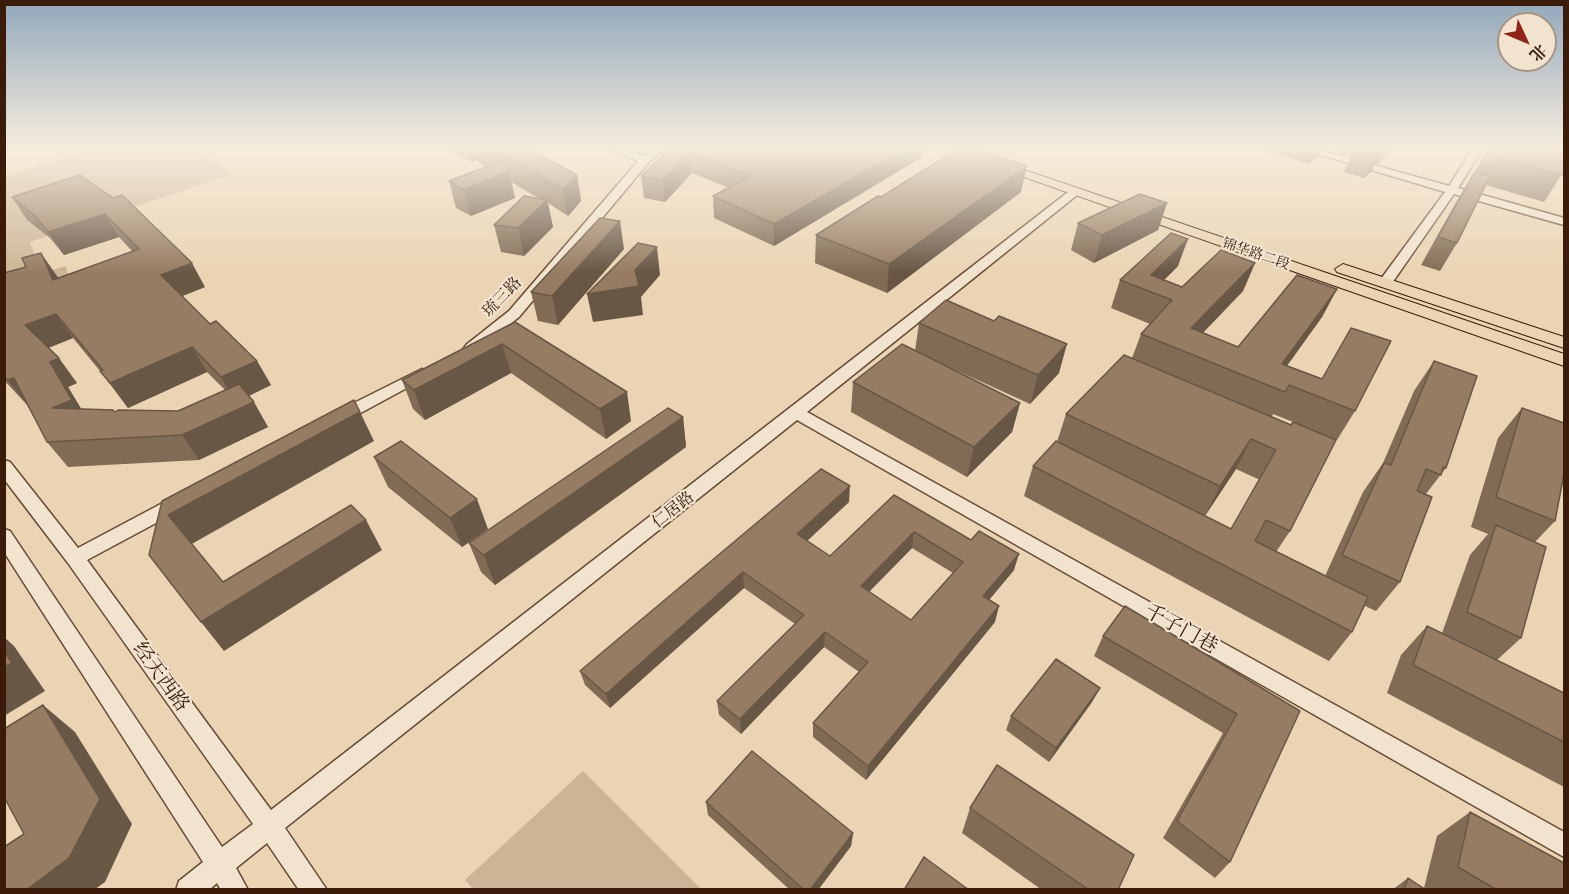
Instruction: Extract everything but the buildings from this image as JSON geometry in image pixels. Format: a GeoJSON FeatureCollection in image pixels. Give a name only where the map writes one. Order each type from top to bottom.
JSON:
{"type":"FeatureCollection","features":[{"type":"Feature","properties":{"kind":"main road","name":"锦华路二段"},"geometry":{"type":"LineString","coordinates":[[1070,190],[1564,360]]}},
{"type":"Feature","properties":{"kind":"main road","name":"锦华路二段"},"geometry":{"type":"LineString","coordinates":[[1113,190],[1564,343]]}},
{"type":"Feature","properties":{"kind":"street","name":"琉三路"},"geometry":{"type":"LineString","coordinates":[[460,353],[481,342],[514,314],[620,190]]}},
{"type":"Feature","properties":{"kind":"street"},"geometry":{"type":"LineString","coordinates":[[1447,190],[1564,222]]}},
{"type":"Feature","properties":{"kind":"street"},"geometry":{"type":"LineString","coordinates":[[1385,283],[1451,191]]}},
{"type":"Feature","properties":{"kind":"street","name":"仁居路"},"geometry":{"type":"LineString","coordinates":[[188,890],[268,825],[797,413],[976,268],[1076,192]]}},
{"type":"Feature","properties":{"kind":"street"},"geometry":{"type":"LineString","coordinates":[[325,425],[439,364]]}},
{"type":"Feature","properties":{"kind":"street","name":"千子门巷"},"geometry":{"type":"LineString","coordinates":[[797,413],[1564,845]]}},
{"type":"Feature","properties":{"kind":"street","name":"经天西路"},"geometry":{"type":"LineString","coordinates":[[4,466],[75,558],[315,890]]}},
{"type":"Feature","properties":{"kind":"street"},"geometry":{"type":"LineString","coordinates":[[75,558],[190,497]]}},
{"type":"Feature","properties":{"kind":"street"},"geometry":{"type":"LineString","coordinates":[[4,536],[236,890]]}},
{"type":"Feature","properties":{"kind":"shaded area"},"geometry":{"type":"Polygon","coordinates":[[[5,190],[185,190],[30,242],[41,273],[66,266],[72,292],[5,314],[5,190]]]}},
{"type":"Feature","properties":{"kind":"shaded area"},"geometry":{"type":"Polygon","coordinates":[[[583,771],[701,889],[473,889],[465,880],[583,771]]]}}]}
